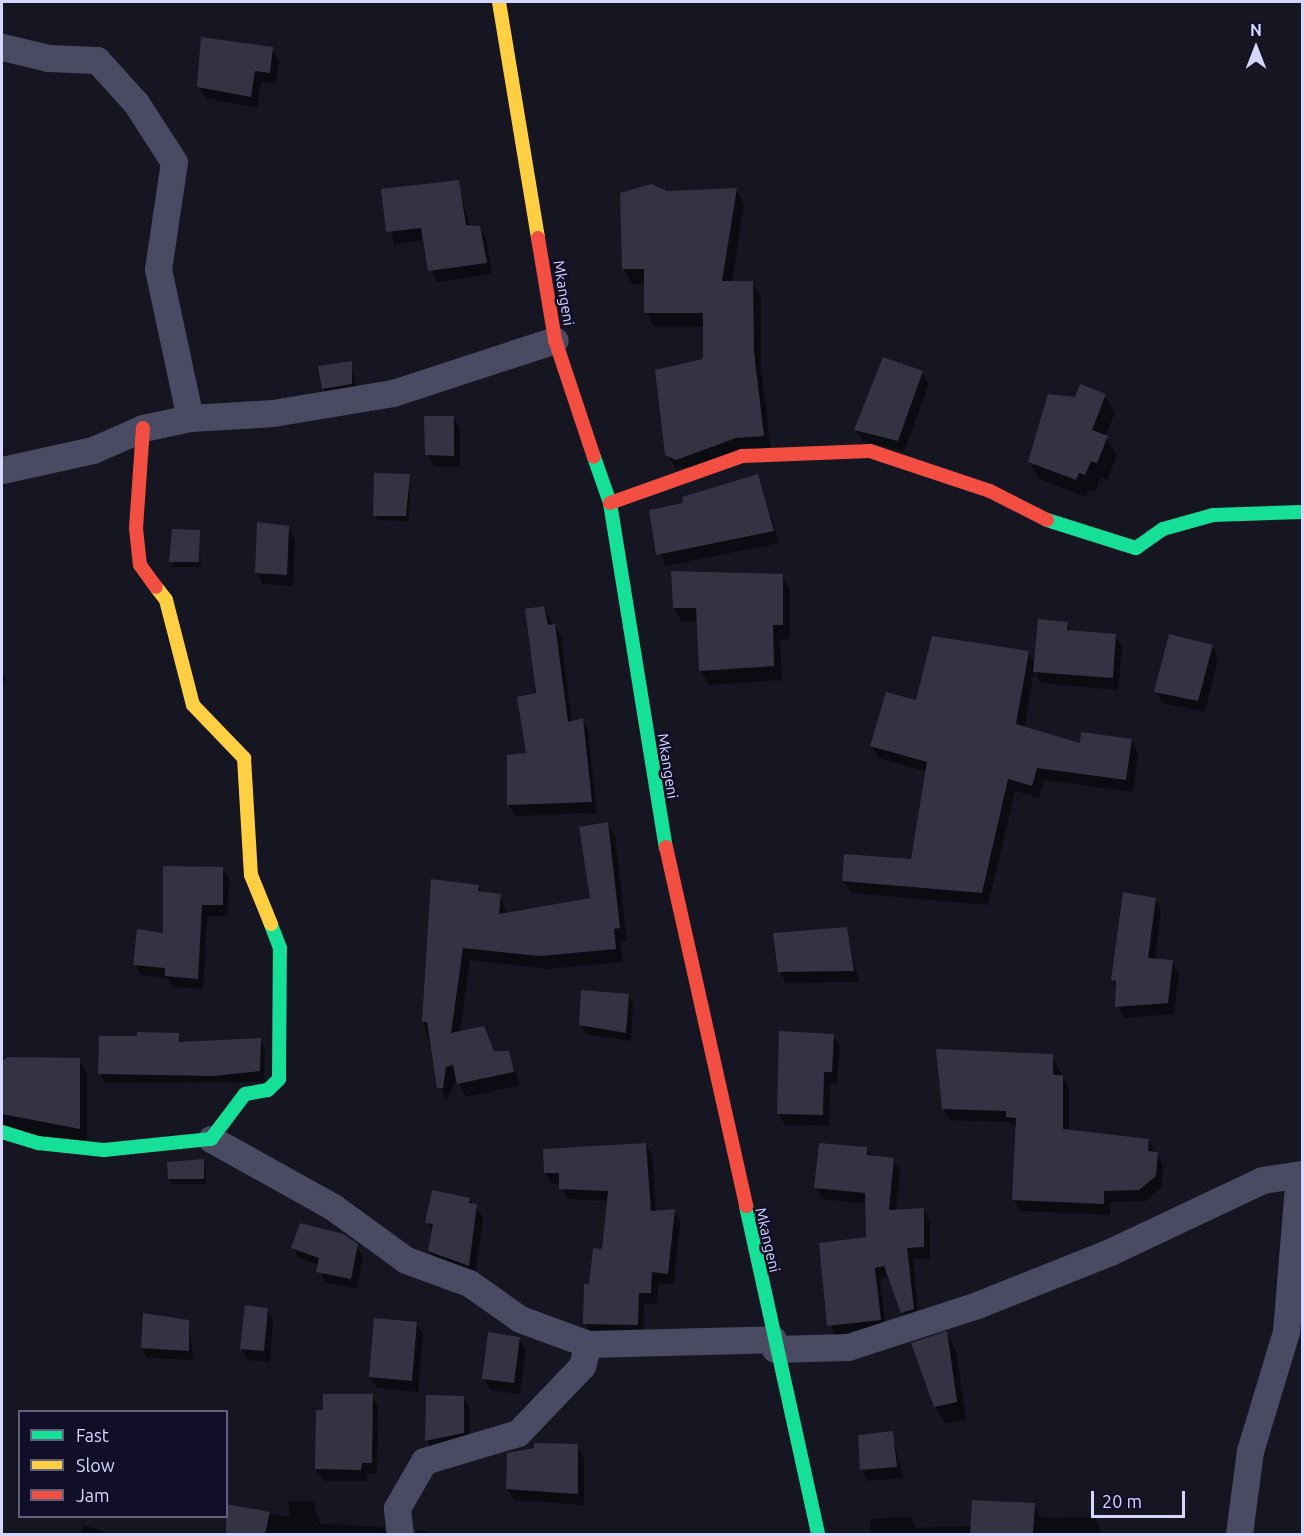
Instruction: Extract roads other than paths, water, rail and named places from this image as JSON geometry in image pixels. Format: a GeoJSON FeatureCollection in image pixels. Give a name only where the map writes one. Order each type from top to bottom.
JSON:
{"type":"FeatureCollection","features":[{"type":"Feature","properties":{"kind":"street","name":"Mkangeni"},"geometry":{"type":"LineString","coordinates":[[499,2],[555,340],[610,503],[660,819],[774,1344],[818,1534]]}},
{"type":"Feature","properties":{"kind":"street"},"geometry":{"type":"LineString","coordinates":[[2,47],[48,58],[97,60],[136,103],[174,162],[158,269],[190,418]]}},
{"type":"Feature","properties":{"kind":"street"},"geometry":{"type":"LineString","coordinates":[[2,470],[93,450],[143,428],[190,418],[273,412],[393,393],[555,340]]}},
{"type":"Feature","properties":{"kind":"street"},"geometry":{"type":"LineString","coordinates":[[143,428],[136,528],[140,565],[166,600],[193,705],[244,758],[251,875],[280,948],[279,1079],[267,1090],[245,1094],[211,1139]]}},
{"type":"Feature","properties":{"kind":"street"},"geometry":{"type":"LineString","coordinates":[[610,503],[742,456],[870,452],[990,491],[1065,529],[1136,548],[1163,529],[1213,515],[1302,512]]}},
{"type":"Feature","properties":{"kind":"street"},"geometry":{"type":"LineString","coordinates":[[2,1132],[39,1143],[104,1150],[211,1139],[333,1207],[406,1260],[469,1283],[520,1319],[588,1344],[774,1344],[848,1347],[977,1305],[1110,1252],[1262,1180],[1301,1174],[1286,1332],[1250,1451],[1239,1534]]}},
{"type":"Feature","properties":{"kind":"street"},"geometry":{"type":"LineString","coordinates":[[400,1534],[397,1508],[424,1461],[518,1433],[582,1366],[588,1344]]}}]}
